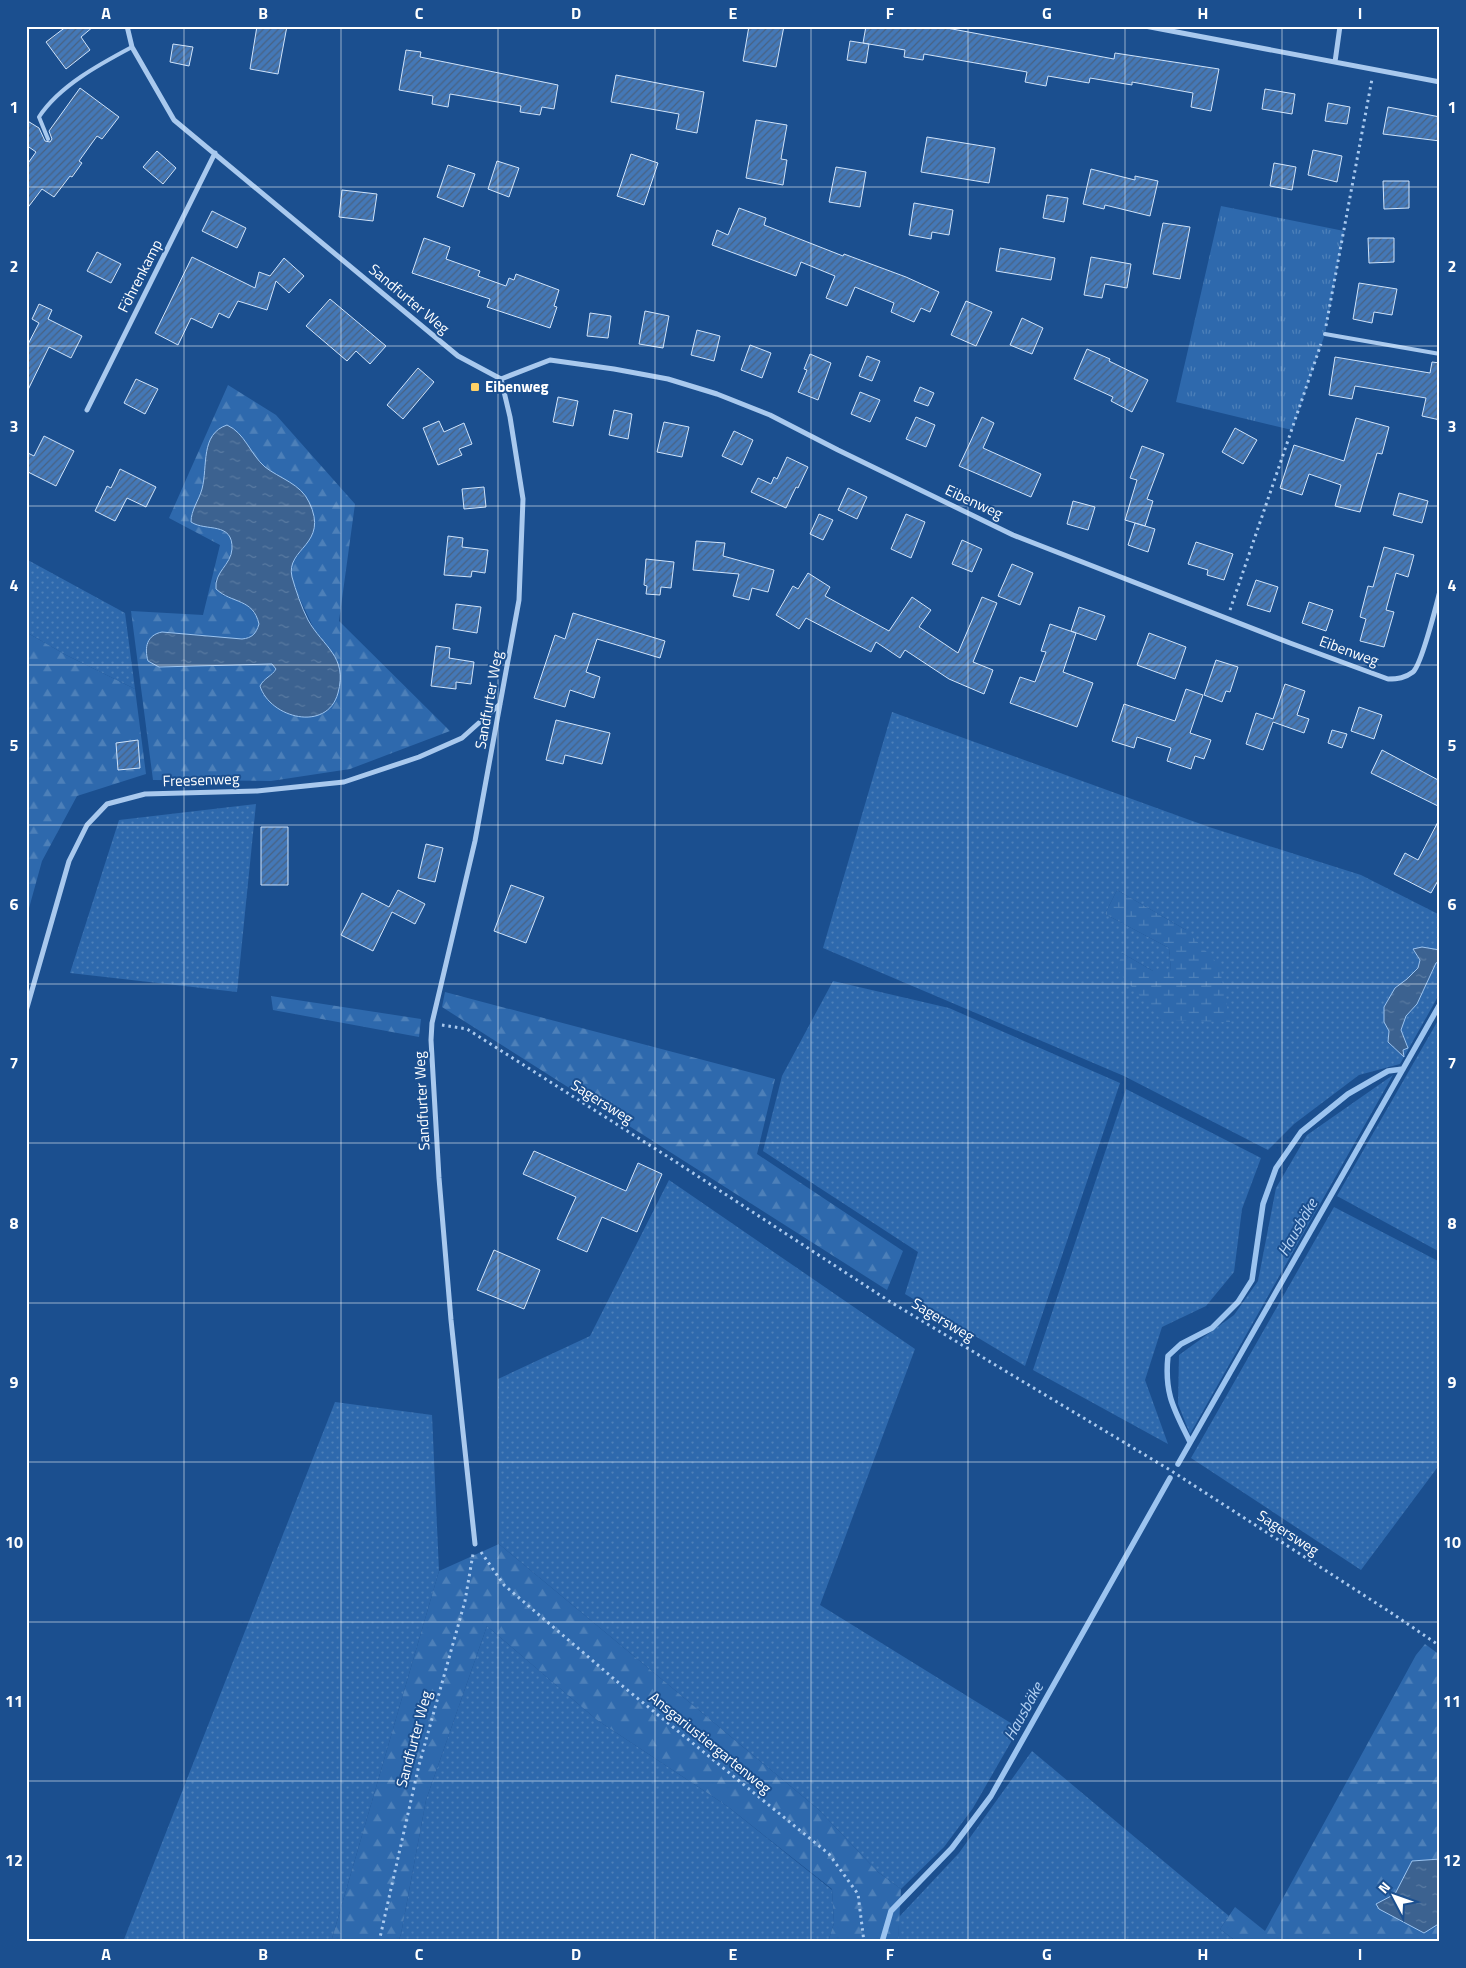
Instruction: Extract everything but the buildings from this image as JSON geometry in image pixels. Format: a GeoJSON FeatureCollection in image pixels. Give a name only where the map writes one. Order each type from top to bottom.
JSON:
{"type":"FeatureCollection","features":[{"type":"Feature","properties":{"kind":"street","name":"Sandfurter Weg"},"geometry":{"type":"LineString","coordinates":[[127,26],[132,47],[174,120],[458,356],[500,379],[510,417],[523,499],[519,600],[474,841],[432,1023],[431,1040],[451,1320],[475,1544]]}},
{"type":"Feature","properties":{"kind":"street"},"geometry":{"type":"LineString","coordinates":[[1145,26],[1336,62],[1374,71],[1440,82]]}},
{"type":"Feature","properties":{"kind":"street"},"geometry":{"type":"LineString","coordinates":[[1336,62],[1340,26]]}},
{"type":"Feature","properties":{"kind":"street","name":"Föhrenkamp"},"geometry":{"type":"LineString","coordinates":[[87,410],[215,153]]}},
{"type":"Feature","properties":{"kind":"street","name":"Eibenweg"},"geometry":{"type":"LineString","coordinates":[[500,379],[550,360],[614,368],[668,378],[718,394],[770,415],[1014,535],[1227,619],[1388,679],[1402,679],[1415,670],[1423,650],[1440,591]]}},
{"type":"Feature","properties":{"kind":"street","name":"Freesenweg"},"geometry":{"type":"LineString","coordinates":[[26,1011],[68,861],[87,825],[106,804],[145,794],[257,791],[344,782],[419,757],[462,738],[500,704]]}},
{"type":"Feature","properties":{"kind":"lane"},"geometry":{"type":"LineString","coordinates":[[48,139],[39,117],[48,104],[98,65],[132,47]]}},
{"type":"Feature","properties":{"kind":"lane"},"geometry":{"type":"LineString","coordinates":[[1325,334],[1440,354]]}},
{"type":"Feature","properties":{"kind":"path"},"geometry":{"type":"LineString","coordinates":[[1227,619],[1325,334],[1374,71]]}},
{"type":"Feature","properties":{"kind":"path","name":"Sagersweg"},"geometry":{"type":"LineString","coordinates":[[432,1023],[467,1029],[684,1167],[889,1301],[1170,1470],[1440,1646]]}},
{"type":"Feature","properties":{"kind":"path","name":"Ansgariustiergartenweg"},"geometry":{"type":"LineString","coordinates":[[475,1544],[504,1585],[620,1684],[829,1854],[858,1894],[864,1942]]}},
{"type":"Feature","properties":{"kind":"path","name":"Sandfurter Weg"},"geometry":{"type":"LineString","coordinates":[[379,1942],[419,1764],[465,1601],[475,1544]]}},
{"type":"Feature","properties":{"kind":"green space"},"geometry":{"type":"Polygon","coordinates":[[[1221,206],[1344,231],[1325,334],[1292,430],[1176,402],[1221,206]]]}},
{"type":"Feature","properties":{"kind":"green space"},"geometry":{"type":"Polygon","coordinates":[[[228,385],[276,415],[355,504],[339,621],[450,731],[350,769],[271,781],[153,780],[131,611],[203,615],[220,545],[169,518],[228,385]],[[239,433],[204,479],[202,490],[191,515],[213,527],[223,529],[230,537],[232,549],[230,557],[215,581],[222,595],[250,608],[257,618],[258,627],[251,636],[242,639],[162,632],[159,667],[272,664],[276,668],[260,686],[263,695],[314,629],[291,575],[291,565],[304,547],[308,500],[298,490],[261,463],[239,433]]]}},
{"type":"Feature","properties":{"kind":"green space"},"geometry":{"type":"Polygon","coordinates":[[[26,559],[125,613],[135,689],[66,655],[26,632],[26,559]]]}},
{"type":"Feature","properties":{"kind":"green space"},"geometry":{"type":"Polygon","coordinates":[[[26,632],[66,655],[135,689],[146,774],[77,796],[42,861],[26,919],[26,632]]]}},
{"type":"Feature","properties":{"kind":"green space"},"geometry":{"type":"Polygon","coordinates":[[[892,712],[1209,827],[1361,875],[1440,915],[1440,950],[1422,947],[1417,956],[1420,960],[1418,968],[1395,988],[1384,1007],[1384,1022],[1389,1031],[1388,1042],[1403,1056],[1403,1050],[1408,1047],[1401,1030],[1406,1016],[1417,1004],[1436,963],[1440,961],[1440,993],[1400,1064],[1359,1075],[1294,1124],[1268,1150],[1124,1076],[823,948],[892,712]],[[1117,890],[1105,914],[1169,948],[1171,971],[1153,971],[1122,953],[1161,1020],[1186,930],[1117,890]]]}},
{"type":"Feature","properties":{"kind":"green space"},"geometry":{"type":"Polygon","coordinates":[[[256,804],[237,992],[70,973],[119,820],[256,804]]]}},
{"type":"Feature","properties":{"kind":"green space"},"geometry":{"type":"Polygon","coordinates":[[[1117,890],[1186,930],[1219,965],[1230,1022],[1161,1020],[1117,970],[1122,953],[1153,971],[1171,971],[1169,948],[1105,914],[1117,890]]]}},
{"type":"Feature","properties":{"kind":"green space"},"geometry":{"type":"Polygon","coordinates":[[[833,981],[949,1008],[1120,1083],[1025,1366],[905,1294],[918,1252],[763,1151],[782,1076],[833,981]]]}},
{"type":"Feature","properties":{"kind":"green space"},"geometry":{"type":"Polygon","coordinates":[[[445,992],[775,1079],[757,1154],[903,1251],[887,1290],[442,1007],[445,992]]]}},
{"type":"Feature","properties":{"kind":"green space"},"geometry":{"type":"Polygon","coordinates":[[[271,996],[421,1019],[419,1037],[273,1010],[271,996]]]}},
{"type":"Feature","properties":{"kind":"green space"},"geometry":{"type":"Polygon","coordinates":[[[1440,1017],[1440,1252],[1337,1196],[1440,1017]]]}},
{"type":"Feature","properties":{"kind":"green space"},"geometry":{"type":"Polygon","coordinates":[[[1393,1075],[1190,1434],[1178,1404],[1179,1355],[1234,1315],[1258,1281],[1276,1188],[1307,1135],[1393,1075]]]}},
{"type":"Feature","properties":{"kind":"green space"},"geometry":{"type":"Polygon","coordinates":[[[1126,1089],[1261,1158],[1242,1209],[1234,1272],[1206,1306],[1162,1327],[1145,1380],[1168,1444],[1033,1370],[1126,1089]]]}},
{"type":"Feature","properties":{"kind":"green space"},"geometry":{"type":"Polygon","coordinates":[[[669,1180],[915,1349],[820,1605],[1019,1728],[973,1808],[944,1847],[901,1889],[878,1872],[818,1809],[499,1544],[498,1379],[590,1336],[669,1180]]]}},
{"type":"Feature","properties":{"kind":"green space"},"geometry":{"type":"Polygon","coordinates":[[[1334,1207],[1440,1262],[1440,1464],[1361,1570],[1191,1458],[1334,1207]]]}},
{"type":"Feature","properties":{"kind":"green space"},"geometry":{"type":"Polygon","coordinates":[[[335,1402],[432,1415],[439,1571],[331,1942],[123,1942],[335,1402]]]}},
{"type":"Feature","properties":{"kind":"green space"},"geometry":{"type":"Polygon","coordinates":[[[499,1544],[818,1809],[878,1872],[901,1889],[898,1942],[828,1942],[834,1923],[832,1889],[727,1806],[597,1720],[487,1626],[426,1800],[398,1942],[331,1942],[439,1571],[499,1544]]]}},
{"type":"Feature","properties":{"kind":"green space"},"geometry":{"type":"Polygon","coordinates":[[[487,1626],[597,1720],[727,1806],[832,1890],[834,1923],[828,1942],[398,1942],[426,1800],[487,1626]]]}},
{"type":"Feature","properties":{"kind":"green space"},"geometry":{"type":"Polygon","coordinates":[[[1425,1644],[1440,1655],[1440,1859],[1412,1861],[1395,1894],[1424,1933],[1440,1923],[1440,1942],[1237,1942],[1220,1929],[1235,1907],[1265,1931],[1416,1655],[1425,1644]]]}},
{"type":"Feature","properties":{"kind":"green space"},"geometry":{"type":"Polygon","coordinates":[[[1032,1751],[1229,1916],[1220,1929],[1237,1942],[904,1942],[898,1939],[899,1917],[959,1853],[1032,1751]]]}},
{"type":"Feature","properties":{"kind":"water"},"geometry":{"type":"Polygon","coordinates":[[[227,425],[243,438],[265,467],[301,490],[309,502],[314,516],[314,528],[311,537],[295,559],[292,567],[292,577],[308,620],[337,661],[340,670],[340,680],[338,693],[332,705],[323,713],[311,717],[286,713],[266,697],[260,686],[276,669],[272,664],[159,667],[148,661],[146,651],[148,642],[153,636],[162,632],[242,639],[253,635],[259,624],[256,616],[247,605],[222,594],[216,589],[220,573],[231,555],[231,540],[228,534],[218,529],[191,522],[192,513],[202,489],[209,443],[218,429],[227,425]]]}},
{"type":"Feature","properties":{"kind":"water"},"geometry":{"type":"Polygon","coordinates":[[[1422,947],[1440,950],[1440,961],[1436,963],[1417,1004],[1406,1016],[1401,1030],[1408,1048],[1403,1050],[1404,1057],[1388,1042],[1389,1031],[1384,1022],[1384,1007],[1395,988],[1418,968],[1420,960],[1413,949],[1422,947]]]}},
{"type":"Feature","properties":{"kind":"water"},"geometry":{"type":"Polygon","coordinates":[[[1440,1859],[1440,1923],[1424,1933],[1379,1909],[1376,1904],[1395,1894],[1412,1861],[1440,1859]]]}},
{"type":"Feature","properties":{"kind":"waterway","name":"Hausbäke"},"geometry":{"type":"LineString","coordinates":[[1178,1464],[1440,1004]]}},
{"type":"Feature","properties":{"kind":"waterway"},"geometry":{"type":"LineString","coordinates":[[1190,1442],[1175,1410],[1169,1391],[1168,1356],[1181,1344],[1212,1328],[1238,1302],[1252,1280],[1263,1204],[1276,1168],[1301,1132],[1348,1094],[1388,1071],[1403,1069]]}},
{"type":"Feature","properties":{"kind":"waterway","name":"Hausbäke"},"geometry":{"type":"LineString","coordinates":[[882,1942],[891,1911],[952,1848],[991,1796],[1170,1478]]}},
{"type":"Feature","properties":{"kind":"place","name":"Eibenweg"},"geometry":{"type":"Point","coordinates":[475,387]}}]}
